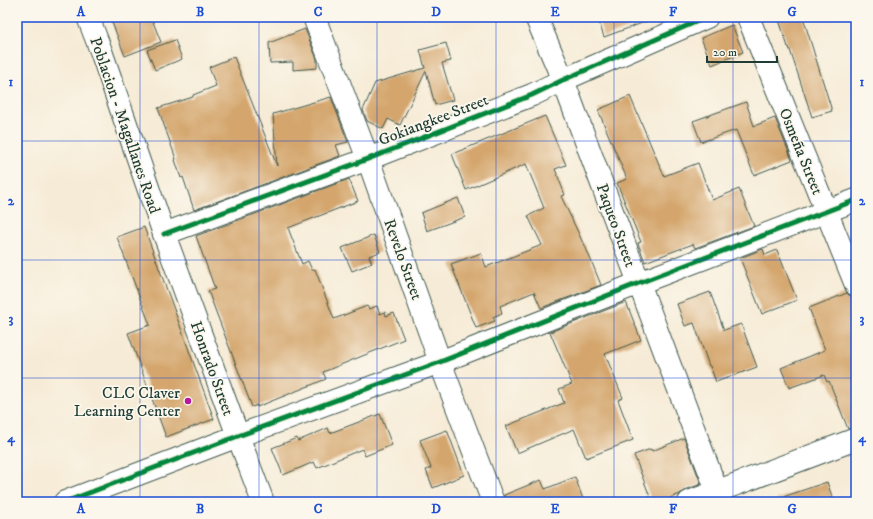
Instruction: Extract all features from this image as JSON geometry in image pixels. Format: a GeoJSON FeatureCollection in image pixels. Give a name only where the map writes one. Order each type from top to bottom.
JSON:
{"type":"FeatureCollection","features":[{"type":"Feature","properties":{"kind":"street","name":"Poblacion - Magallanes Road"},"geometry":{"type":"LineString","coordinates":[[88,17],[164,234]]}},
{"type":"Feature","properties":{"kind":"street","name":"Revelo Street"},"geometry":{"type":"LineString","coordinates":[[314,17],[368,159],[440,362],[493,502]]}},
{"type":"Feature","properties":{"kind":"street","name":"Paqueo Street"},"geometry":{"type":"LineString","coordinates":[[536,17],[563,80],[718,497]]}},
{"type":"Feature","properties":{"kind":"street","name":"Gokiangkee Street"},"geometry":{"type":"LineString","coordinates":[[164,234],[368,159],[525,97],[707,17]]}},
{"type":"Feature","properties":{"kind":"street","name":"Osmeña Street"},"geometry":{"type":"LineString","coordinates":[[748,17],[856,285]]}},
{"type":"Feature","properties":{"kind":"street"},"geometry":{"type":"LineString","coordinates":[[65,502],[238,436],[440,362],[639,283],[856,200]]}},
{"type":"Feature","properties":{"kind":"street","name":"Honrado Street"},"geometry":{"type":"LineString","coordinates":[[164,234],[263,502]]}},
{"type":"Feature","properties":{"kind":"street"},"geometry":{"type":"LineString","coordinates":[[689,502],[718,497],[856,438]]}},
{"type":"Feature","properties":{"kind":"building"},"geometry":{"type":"Polygon","coordinates":[[[110,17],[151,17],[161,42],[125,56],[110,17]]]}},
{"type":"Feature","properties":{"kind":"building"},"geometry":{"type":"Polygon","coordinates":[[[597,17],[653,17],[653,19],[604,37],[597,17]]]}},
{"type":"Feature","properties":{"kind":"building"},"geometry":{"type":"Polygon","coordinates":[[[778,17],[803,17],[832,111],[812,117],[778,17]]]}},
{"type":"Feature","properties":{"kind":"building"},"geometry":{"type":"Polygon","coordinates":[[[732,25],[743,52],[712,65],[701,38],[732,25]]]}},
{"type":"Feature","properties":{"kind":"building"},"geometry":{"type":"Polygon","coordinates":[[[305,29],[317,59],[317,68],[293,70],[293,62],[270,63],[269,43],[305,29]]]}},
{"type":"Feature","properties":{"kind":"building"},"geometry":{"type":"Polygon","coordinates":[[[175,40],[182,59],[155,70],[147,50],[175,40]]]}},
{"type":"Feature","properties":{"kind":"building"},"geometry":{"type":"Polygon","coordinates":[[[446,43],[451,61],[442,63],[453,100],[435,105],[426,71],[400,125],[388,119],[383,129],[367,121],[363,110],[375,83],[425,68],[420,50],[446,43]]]}},
{"type":"Feature","properties":{"kind":"building"},"geometry":{"type":"Polygon","coordinates":[[[234,57],[277,166],[273,114],[331,97],[348,142],[336,145],[340,156],[194,210],[183,177],[181,178],[158,108],[193,97],[193,95],[216,86],[209,67],[234,57]]]}},
{"type":"Feature","properties":{"kind":"building"},"geometry":{"type":"Polygon","coordinates":[[[630,96],[664,176],[698,163],[712,200],[739,189],[754,226],[695,248],[693,244],[645,262],[638,243],[641,242],[617,183],[627,179],[598,110],[630,96]]]}},
{"type":"Feature","properties":{"kind":"building"},"geometry":{"type":"Polygon","coordinates":[[[746,102],[754,126],[775,118],[792,160],[754,175],[736,130],[701,142],[693,121],[746,102]]]}},
{"type":"Feature","properties":{"kind":"building"},"geometry":{"type":"Polygon","coordinates":[[[545,116],[566,165],[555,169],[565,195],[561,196],[584,243],[601,285],[541,308],[534,292],[500,306],[502,313],[493,317],[495,321],[476,328],[451,264],[481,253],[486,267],[542,245],[528,216],[544,208],[526,164],[466,190],[452,154],[545,116]]]}},
{"type":"Feature","properties":{"kind":"building"},"geometry":{"type":"Polygon","coordinates":[[[349,179],[358,201],[288,228],[302,264],[308,261],[312,270],[315,269],[334,319],[367,306],[369,309],[377,306],[380,314],[385,312],[386,316],[394,313],[404,339],[323,372],[326,379],[257,407],[257,405],[252,407],[208,291],[215,289],[196,236],[349,179]]]}},
{"type":"Feature","properties":{"kind":"building"},"geometry":{"type":"Polygon","coordinates":[[[458,198],[465,217],[427,231],[421,213],[458,198]]]}},
{"type":"Feature","properties":{"kind":"building"},"geometry":{"type":"Polygon","coordinates":[[[144,227],[214,419],[166,437],[128,333],[150,325],[117,237],[144,227]]]}},
{"type":"Feature","properties":{"kind":"building"},"geometry":{"type":"Polygon","coordinates":[[[374,235],[380,252],[369,256],[372,263],[352,271],[342,248],[374,235]]]}},
{"type":"Feature","properties":{"kind":"building"},"geometry":{"type":"Polygon","coordinates":[[[763,249],[765,255],[777,250],[797,300],[762,314],[740,258],[763,249]]]}},
{"type":"Feature","properties":{"kind":"building"},"geometry":{"type":"Polygon","coordinates":[[[710,292],[724,330],[741,324],[757,367],[716,382],[694,323],[685,326],[677,304],[710,292]]]}},
{"type":"Feature","properties":{"kind":"building"},"geometry":{"type":"Polygon","coordinates":[[[847,293],[856,297],[856,427],[848,429],[829,381],[827,382],[824,375],[789,388],[781,368],[825,350],[809,308],[847,293]]]}},
{"type":"Feature","properties":{"kind":"building"},"geometry":{"type":"Polygon","coordinates":[[[626,302],[641,340],[605,354],[623,398],[618,400],[633,440],[586,458],[574,429],[517,453],[506,426],[564,403],[559,389],[572,384],[550,332],[626,302]]]}},
{"type":"Feature","properties":{"kind":"building"},"geometry":{"type":"Polygon","coordinates":[[[380,414],[392,445],[365,456],[362,449],[317,468],[314,462],[283,475],[272,448],[297,438],[298,441],[328,428],[330,433],[380,414]]]}},
{"type":"Feature","properties":{"kind":"building"},"geometry":{"type":"Polygon","coordinates":[[[447,430],[464,475],[433,488],[426,470],[431,468],[420,440],[447,430]]]}},
{"type":"Feature","properties":{"kind":"building"},"geometry":{"type":"Polygon","coordinates":[[[684,438],[701,484],[670,498],[672,502],[652,502],[634,455],[651,449],[652,451],[684,438]]]}},
{"type":"Feature","properties":{"kind":"building"},"geometry":{"type":"Polygon","coordinates":[[[575,477],[584,502],[505,502],[504,495],[541,480],[545,489],[575,477]]]}},
{"type":"Feature","properties":{"kind":"building"},"geometry":{"type":"Polygon","coordinates":[[[827,482],[834,502],[777,502],[777,499],[827,482]]]}},
{"type":"Feature","properties":{"kind":"cycle path"},"geometry":{"type":"LineString","coordinates":[[164,234],[368,159],[532,95],[707,17]]}},
{"type":"Feature","properties":{"kind":"cycle path"},"geometry":{"type":"LineString","coordinates":[[65,502],[238,436],[440,362],[639,283],[856,200]]}},
{"type":"Feature","properties":{"kind":"place","name":"CLC Claver Learning Center"},"geometry":{"type":"Point","coordinates":[188,401]}}]}
